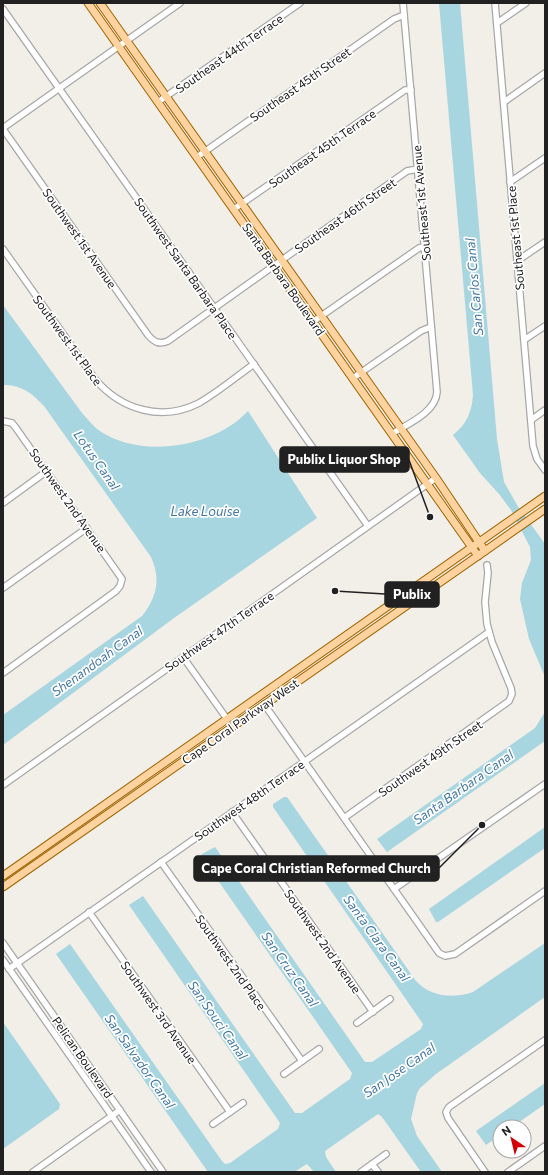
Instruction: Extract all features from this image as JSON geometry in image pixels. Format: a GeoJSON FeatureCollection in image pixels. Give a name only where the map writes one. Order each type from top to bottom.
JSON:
{"type":"FeatureCollection","features":[{"type":"Feature","properties":{"kind":"main road","name":"Santa Barbara Boulevard"},"geometry":{"type":"LineString","coordinates":[[88,3],[393,433],[478,556]]}},
{"type":"Feature","properties":{"kind":"main road","name":"Santa Barbara Boulevard"},"geometry":{"type":"LineString","coordinates":[[100,3],[401,428],[485,551]]}},
{"type":"Feature","properties":{"kind":"main road"},"geometry":{"type":"LineString","coordinates":[[472,532],[481,536],[545,496]]}},
{"type":"Feature","properties":{"kind":"main road","name":"Cape Coral Parkway West"},"geometry":{"type":"LineString","coordinates":[[3,887],[339,651],[545,509]]}},
{"type":"Feature","properties":{"kind":"main road","name":"Cape Coral Parkway West"},"geometry":{"type":"LineString","coordinates":[[3,876],[472,547],[511,517]]}},
{"type":"Feature","properties":{"kind":"main road"},"geometry":{"type":"LineString","coordinates":[[339,651],[346,641],[381,617],[385,608]]}},
{"type":"Feature","properties":{"kind":"main road"},"geometry":{"type":"LineString","coordinates":[[264,704],[268,696],[305,669],[309,662]]}},
{"type":"Feature","properties":{"kind":"main road"},"geometry":{"type":"LineString","coordinates":[[182,762],[187,753],[225,726],[227,719]]}},
{"type":"Feature","properties":{"kind":"street"},"geometry":{"type":"LineString","coordinates":[[3,129],[180,3]]}},
{"type":"Feature","properties":{"kind":"street","name":"Southeast 44th Terrace"},"geometry":{"type":"LineString","coordinates":[[158,102],[300,3]]}},
{"type":"Feature","properties":{"kind":"street","name":"Southeast 1st Avenue"},"geometry":{"type":"LineString","coordinates":[[401,428],[435,403],[437,392],[403,3]]}},
{"type":"Feature","properties":{"kind":"street","name":"Southeast 1st Place"},"geometry":{"type":"LineString","coordinates":[[495,3],[534,452],[545,470]]}},
{"type":"Feature","properties":{"kind":"street"},"geometry":{"type":"LineString","coordinates":[[497,23],[526,3]]}},
{"type":"Feature","properties":{"kind":"street","name":"Southwest Santa Barbara Place"},"geometry":{"type":"LineString","coordinates":[[3,10],[368,526]]}},
{"type":"Feature","properties":{"kind":"street","name":"Southeast 45th Street"},"geometry":{"type":"LineString","coordinates":[[197,157],[394,19],[404,15]]}},
{"type":"Feature","properties":{"kind":"street"},"geometry":{"type":"LineString","coordinates":[[504,102],[545,73]]}},
{"type":"Feature","properties":{"kind":"street","name":"Southeast 45th Terrace"},"geometry":{"type":"LineString","coordinates":[[234,209],[405,90],[411,90]]}},
{"type":"Feature","properties":{"kind":"street","name":"Southwest 1st Avenue"},"geometry":{"type":"LineString","coordinates":[[3,129],[148,335],[154,341],[159,343]]}},
{"type":"Feature","properties":{"kind":"street"},"geometry":{"type":"LineString","coordinates":[[510,182],[545,158]]}},
{"type":"Feature","properties":{"kind":"street","name":"Southeast 46th Street"},"geometry":{"type":"LineString","coordinates":[[159,343],[168,341],[407,171],[418,169]]}},
{"type":"Feature","properties":{"kind":"street"},"geometry":{"type":"LineString","coordinates":[[517,261],[545,242]]}},
{"type":"Feature","properties":{"kind":"street"},"geometry":{"type":"LineString","coordinates":[[314,321],[419,248],[424,247]]}},
{"type":"Feature","properties":{"kind":"street","name":"Southwest 1st Place"},"geometry":{"type":"LineString","coordinates":[[3,249],[100,385],[109,394],[126,404],[149,412],[172,412],[197,404],[254,364]]}},
{"type":"Feature","properties":{"kind":"street"},"geometry":{"type":"LineString","coordinates":[[524,340],[545,326]]}},
{"type":"Feature","properties":{"kind":"street"},"geometry":{"type":"LineString","coordinates":[[354,378],[421,331],[431,327]]}},
{"type":"Feature","properties":{"kind":"street"},"geometry":{"type":"LineString","coordinates":[[531,420],[545,410]]}},
{"type":"Feature","properties":{"kind":"street","name":"Southwest 2nd Avenue"},"geometry":{"type":"LineString","coordinates":[[3,673],[116,591],[120,586],[122,579],[120,573],[16,428],[12,423],[4,421]]}},
{"type":"Feature","properties":{"kind":"street"},"geometry":{"type":"LineString","coordinates":[[393,433],[401,428]]}},
{"type":"Feature","properties":{"kind":"street"},"geometry":{"type":"LineString","coordinates":[[3,503],[47,471]]}},
{"type":"Feature","properties":{"kind":"street","name":"Southwest 47th Terrace"},"geometry":{"type":"LineString","coordinates":[[3,785],[436,478]]}},
{"type":"Feature","properties":{"kind":"street"},"geometry":{"type":"LineString","coordinates":[[3,588],[87,528]]}},
{"type":"Feature","properties":{"kind":"street"},"geometry":{"type":"LineString","coordinates":[[487,566],[488,573],[485,609],[489,632]]}},
{"type":"Feature","properties":{"kind":"street","name":"Southwest 49th Street"},"geometry":{"type":"LineString","coordinates":[[344,818],[505,705],[512,694],[511,688],[489,632]]}},
{"type":"Feature","properties":{"kind":"street","name":"Southwest 48th Terrace"},"geometry":{"type":"LineString","coordinates":[[9,969],[489,632]]}},
{"type":"Feature","properties":{"kind":"street"},"geometry":{"type":"LineString","coordinates":[[183,657],[227,719]]}},
{"type":"Feature","properties":{"kind":"street"},"geometry":{"type":"LineString","coordinates":[[264,704],[440,953],[445,956],[456,954],[545,891]]}},
{"type":"Feature","properties":{"kind":"street"},"geometry":{"type":"LineString","coordinates":[[394,889],[545,784]]}},
{"type":"Feature","properties":{"kind":"street","name":"Southwest 2nd Avenue"},"geometry":{"type":"LineString","coordinates":[[232,812],[373,1012]]}},
{"type":"Feature","properties":{"kind":"street","name":"Southwest 2nd Place"},"geometry":{"type":"LineString","coordinates":[[161,862],[302,1061]]}},
{"type":"Feature","properties":{"kind":"street","name":"Southwest 3rd Avenue"},"geometry":{"type":"LineString","coordinates":[[89,912],[230,1112]]}},
{"type":"Feature","properties":{"kind":"street","name":"Pelican Boulevard"},"geometry":{"type":"LineString","coordinates":[[3,943],[163,1172]]}},
{"type":"Feature","properties":{"kind":"street","name":"Pelican Boulevard"},"geometry":{"type":"LineString","coordinates":[[3,960],[151,1172]]}},
{"type":"Feature","properties":{"kind":"street"},"geometry":{"type":"LineString","coordinates":[[357,1023],[390,999]]}},
{"type":"Feature","properties":{"kind":"street"},"geometry":{"type":"LineString","coordinates":[[485,1172],[448,1118],[446,1112],[450,1107],[545,1040]]}},
{"type":"Feature","properties":{"kind":"street"},"geometry":{"type":"LineString","coordinates":[[284,1074],[319,1049]]}},
{"type":"Feature","properties":{"kind":"street"},"geometry":{"type":"LineString","coordinates":[[213,1124],[243,1103]]}},
{"type":"Feature","properties":{"kind":"street"},"geometry":{"type":"LineString","coordinates":[[33,1172],[120,1110]]}},
{"type":"Feature","properties":{"kind":"street"},"geometry":{"type":"LineString","coordinates":[[508,1172],[545,1146]]}},
{"type":"Feature","properties":{"kind":"street"},"geometry":{"type":"LineString","coordinates":[[361,1172],[386,1154]]}},
{"type":"Feature","properties":{"kind":"street"},"geometry":{"type":"LineString","coordinates":[[372,1164],[378,1172]]}},
{"type":"Feature","properties":{"kind":"water","name":"San Carlos Canal"},"geometry":{"type":"Polygon","coordinates":[[[439,3],[460,3],[497,439],[504,482],[517,505],[545,544],[545,677],[529,639],[520,599],[522,583],[531,560],[530,547],[511,510],[480,473],[453,435],[468,418],[473,395],[439,3]]]}},
{"type":"Feature","properties":{"kind":"water","name":"Lake Louise"},"geometry":{"type":"Polygon","coordinates":[[[3,305],[82,413],[97,429],[114,439],[134,444],[154,447],[176,446],[216,434],[233,424],[248,411],[317,518],[174,618],[3,745],[3,715],[142,616],[154,595],[157,580],[151,557],[44,406],[21,388],[3,385],[3,305]]]}},
{"type":"Feature","properties":{"kind":"water","name":"Santa Barbara Canal"},"geometry":{"type":"Polygon","coordinates":[[[545,712],[545,741],[387,852],[377,839],[535,728],[545,712]]]}},
{"type":"Feature","properties":{"kind":"water"},"geometry":{"type":"Polygon","coordinates":[[[284,797],[287,797],[416,981],[428,990],[450,996],[473,992],[545,943],[545,997],[436,1074],[420,1088],[417,1093],[411,1119],[417,1136],[442,1172],[421,1172],[382,1117],[378,1114],[325,1151],[326,1157],[336,1172],[314,1172],[307,1164],[294,1172],[208,1172],[56,954],[70,944],[222,1161],[225,1164],[230,1163],[278,1129],[280,1123],[129,905],[143,896],[295,1113],[302,1113],[350,1079],[352,1073],[201,856],[202,854],[215,847],[365,1062],[372,1062],[421,1029],[423,1024],[273,807],[273,804],[284,797]]]}},
{"type":"Feature","properties":{"kind":"water"},"geometry":{"type":"Polygon","coordinates":[[[545,827],[545,848],[436,922],[429,909],[545,827]]]}},
{"type":"Feature","properties":{"kind":"water"},"geometry":{"type":"Polygon","coordinates":[[[3,1022],[60,1104],[59,1109],[3,1149],[3,1022]]]}},
{"type":"Feature","properties":{"kind":"water"},"geometry":{"type":"Polygon","coordinates":[[[545,1083],[545,1104],[523,1119],[493,1119],[545,1083]]]}},
{"type":"Feature","properties":{"kind":"water"},"geometry":{"type":"Polygon","coordinates":[[[492,1120],[492,1141],[486,1145],[476,1131],[492,1120]]]}},
{"type":"Feature","properties":{"kind":"place","name":"Publix Liquor Shop"},"geometry":{"type":"Point","coordinates":[430,517]}},
{"type":"Feature","properties":{"kind":"place","name":"Publix"},"geometry":{"type":"Point","coordinates":[335,591]}},
{"type":"Feature","properties":{"kind":"place","name":"Cape Coral Christian Reformed Church"},"geometry":{"type":"Point","coordinates":[482,825]}},
{"type":"Feature","properties":{"kind":"water label","name":"Lotus Canal"},"geometry":{"type":"Point","coordinates":[97,460]}},
{"type":"Feature","properties":{"kind":"water label","name":"Shenandoah Canal"},"geometry":{"type":"Point","coordinates":[97,661]}},
{"type":"Feature","properties":{"kind":"water label","name":"Santa Clara Canal"},"geometry":{"type":"Point","coordinates":[377,938]}},
{"type":"Feature","properties":{"kind":"water label","name":"San Cruz Canal"},"geometry":{"type":"Point","coordinates":[290,969]}},
{"type":"Feature","properties":{"kind":"water label","name":"San Souci Canal"},"geometry":{"type":"Point","coordinates":[218,1020]}},
{"type":"Feature","properties":{"kind":"water label","name":"San Salvador Canal"},"geometry":{"type":"Point","coordinates":[140,1061]}},
{"type":"Feature","properties":{"kind":"water label","name":"San Jose Canal"},"geometry":{"type":"Point","coordinates":[399,1070]}}]}
